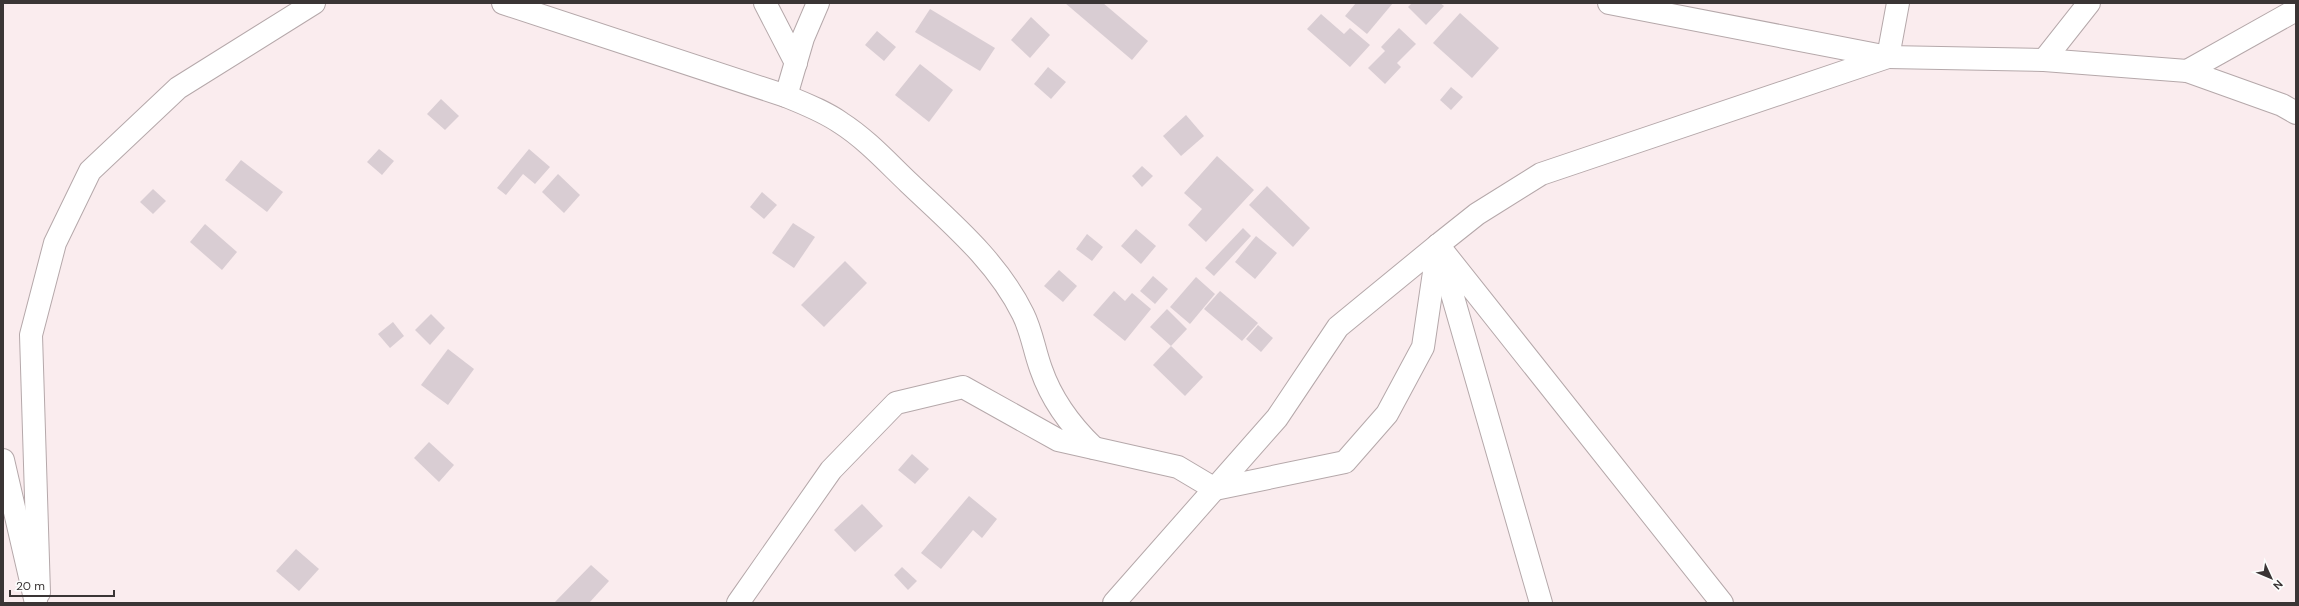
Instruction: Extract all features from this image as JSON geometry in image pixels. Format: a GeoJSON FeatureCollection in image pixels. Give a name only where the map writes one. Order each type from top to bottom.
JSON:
{"type":"FeatureCollection","features":[{"type":"Feature","properties":{"kind":"street"},"geometry":{"type":"LineString","coordinates":[[38,603],[31,335],[55,243],[90,171],[178,88],[314,3]]}},
{"type":"Feature","properties":{"kind":"street"},"geometry":{"type":"LineString","coordinates":[[503,3],[786,96],[815,108],[841,123],[860,138],[973,243],[992,266],[1010,290],[1024,315],[1034,343],[1040,367],[1061,412],[1076,431],[1094,448]]}},
{"type":"Feature","properties":{"kind":"street"},"geometry":{"type":"LineString","coordinates":[[765,3],[796,62]]}},
{"type":"Feature","properties":{"kind":"street"},"geometry":{"type":"LineString","coordinates":[[786,96],[810,17],[818,3]]}},
{"type":"Feature","properties":{"kind":"street"},"geometry":{"type":"LineString","coordinates":[[1609,3],[1888,57],[2044,60],[2187,71],[2282,105],[2296,113]]}},
{"type":"Feature","properties":{"kind":"street"},"geometry":{"type":"LineString","coordinates":[[1888,57],[1898,3]]}},
{"type":"Feature","properties":{"kind":"street"},"geometry":{"type":"LineString","coordinates":[[2044,60],[2089,3]]}},
{"type":"Feature","properties":{"kind":"street"},"geometry":{"type":"LineString","coordinates":[[2187,71],[2296,10]]}},
{"type":"Feature","properties":{"kind":"street"},"geometry":{"type":"LineString","coordinates":[[1114,603],[1277,418],[1338,327],[1477,214],[1541,174],[1888,57]]}},
{"type":"Feature","properties":{"kind":"street"},"geometry":{"type":"LineString","coordinates":[[738,603],[831,470],[896,403],[963,387],[1058,440],[1178,466],[1215,489],[1344,462],[1387,414],[1423,347],[1438,245]]}},
{"type":"Feature","properties":{"kind":"street"},"geometry":{"type":"LineString","coordinates":[[1438,245],[1541,603]]}},
{"type":"Feature","properties":{"kind":"street"},"geometry":{"type":"LineString","coordinates":[[1438,245],[1722,603]]}},
{"type":"Feature","properties":{"kind":"street"},"geometry":{"type":"LineString","coordinates":[[3,460],[38,603]]}},
{"type":"Feature","properties":{"kind":"building"},"geometry":{"type":"Polygon","coordinates":[[[1065,3],[1103,3],[1148,41],[1132,60],[1065,3]]]}},
{"type":"Feature","properties":{"kind":"building"},"geometry":{"type":"Polygon","coordinates":[[[1356,3],[1393,3],[1367,34],[1345,16],[1356,3]]]}},
{"type":"Feature","properties":{"kind":"building"},"geometry":{"type":"Polygon","coordinates":[[[1412,3],[1440,3],[1444,6],[1426,25],[1408,7],[1412,3]]]}},
{"type":"Feature","properties":{"kind":"building"},"geometry":{"type":"Polygon","coordinates":[[[930,9],[995,48],[980,71],[915,32],[930,9]]]}},
{"type":"Feature","properties":{"kind":"building"},"geometry":{"type":"Polygon","coordinates":[[[1460,13],[1499,48],[1472,78],[1433,43],[1460,13]]]}},
{"type":"Feature","properties":{"kind":"building"},"geometry":{"type":"Polygon","coordinates":[[[1321,14],[1344,34],[1350,28],[1370,45],[1350,67],[1307,29],[1321,14]]]}},
{"type":"Feature","properties":{"kind":"building"},"geometry":{"type":"Polygon","coordinates":[[[1031,17],[1050,35],[1030,58],[1011,40],[1031,17]]]}},
{"type":"Feature","properties":{"kind":"building"},"geometry":{"type":"Polygon","coordinates":[[[1399,28],[1416,44],[1397,63],[1401,67],[1385,84],[1368,68],[1385,51],[1381,47],[1399,28]]]}},
{"type":"Feature","properties":{"kind":"building"},"geometry":{"type":"Polygon","coordinates":[[[877,31],[896,47],[884,61],[865,45],[877,31]]]}},
{"type":"Feature","properties":{"kind":"building"},"geometry":{"type":"Polygon","coordinates":[[[920,64],[953,90],[929,122],[895,95],[920,64]]]}},
{"type":"Feature","properties":{"kind":"building"},"geometry":{"type":"Polygon","coordinates":[[[1048,67],[1066,82],[1051,99],[1034,84],[1048,67]]]}},
{"type":"Feature","properties":{"kind":"building"},"geometry":{"type":"Polygon","coordinates":[[[1451,87],[1463,97],[1451,110],[1440,100],[1451,87]]]}},
{"type":"Feature","properties":{"kind":"building"},"geometry":{"type":"Polygon","coordinates":[[[441,99],[459,116],[445,130],[427,114],[441,99]]]}},
{"type":"Feature","properties":{"kind":"building"},"geometry":{"type":"Polygon","coordinates":[[[1186,115],[1204,136],[1181,156],[1163,136],[1186,115]]]}},
{"type":"Feature","properties":{"kind":"building"},"geometry":{"type":"Polygon","coordinates":[[[379,149],[394,161],[382,175],[367,162],[379,149]]]}},
{"type":"Feature","properties":{"kind":"building"},"geometry":{"type":"Polygon","coordinates":[[[529,149],[550,167],[535,184],[523,174],[506,195],[497,188],[529,149]]]}},
{"type":"Feature","properties":{"kind":"building"},"geometry":{"type":"Polygon","coordinates":[[[1217,156],[1254,190],[1206,242],[1188,225],[1202,209],[1184,193],[1217,156]]]}},
{"type":"Feature","properties":{"kind":"building"},"geometry":{"type":"Polygon","coordinates":[[[241,160],[283,192],[267,212],[225,180],[241,160]]]}},
{"type":"Feature","properties":{"kind":"building"},"geometry":{"type":"Polygon","coordinates":[[[1142,166],[1153,176],[1142,187],[1132,176],[1142,166]]]}},
{"type":"Feature","properties":{"kind":"building"},"geometry":{"type":"Polygon","coordinates":[[[558,174],[580,195],[564,213],[542,192],[558,174]]]}},
{"type":"Feature","properties":{"kind":"building"},"geometry":{"type":"Polygon","coordinates":[[[1267,186],[1310,228],[1293,247],[1249,205],[1267,186]]]}},
{"type":"Feature","properties":{"kind":"building"},"geometry":{"type":"Polygon","coordinates":[[[153,189],[166,201],[153,214],[140,202],[153,189]]]}},
{"type":"Feature","properties":{"kind":"building"},"geometry":{"type":"Polygon","coordinates":[[[762,192],[777,205],[764,219],[750,207],[762,192]]]}},
{"type":"Feature","properties":{"kind":"building"},"geometry":{"type":"Polygon","coordinates":[[[793,223],[815,237],[794,268],[772,253],[793,223]]]}},
{"type":"Feature","properties":{"kind":"building"},"geometry":{"type":"Polygon","coordinates":[[[205,224],[237,252],[222,270],[190,242],[205,224]]]}},
{"type":"Feature","properties":{"kind":"building"},"geometry":{"type":"Polygon","coordinates":[[[1243,228],[1251,236],[1214,276],[1205,268],[1243,228]]]}},
{"type":"Feature","properties":{"kind":"building"},"geometry":{"type":"Polygon","coordinates":[[[1136,229],[1156,246],[1141,264],[1121,246],[1136,229]]]}},
{"type":"Feature","properties":{"kind":"building"},"geometry":{"type":"Polygon","coordinates":[[[1087,234],[1103,247],[1092,261],[1076,249],[1087,234]]]}},
{"type":"Feature","properties":{"kind":"building"},"geometry":{"type":"Polygon","coordinates":[[[1256,236],[1277,253],[1255,279],[1235,262],[1256,236]]]}},
{"type":"Feature","properties":{"kind":"building"},"geometry":{"type":"Polygon","coordinates":[[[845,261],[867,283],[824,327],[801,305],[845,261]]]}},
{"type":"Feature","properties":{"kind":"building"},"geometry":{"type":"Polygon","coordinates":[[[1059,270],[1077,286],[1063,302],[1044,286],[1059,270]]]}},
{"type":"Feature","properties":{"kind":"building"},"geometry":{"type":"Polygon","coordinates":[[[1153,276],[1168,289],[1155,304],[1140,291],[1153,276]]]}},
{"type":"Feature","properties":{"kind":"building"},"geometry":{"type":"Polygon","coordinates":[[[1196,277],[1215,294],[1190,324],[1170,307],[1196,277]]]}},
{"type":"Feature","properties":{"kind":"building"},"geometry":{"type":"Polygon","coordinates":[[[1114,291],[1125,301],[1132,293],[1151,309],[1125,341],[1093,315],[1114,291]]]}},
{"type":"Feature","properties":{"kind":"building"},"geometry":{"type":"Polygon","coordinates":[[[1220,291],[1258,323],[1242,341],[1204,309],[1220,291]]]}},
{"type":"Feature","properties":{"kind":"building"},"geometry":{"type":"Polygon","coordinates":[[[1167,309],[1187,329],[1171,346],[1150,327],[1167,309]]]}},
{"type":"Feature","properties":{"kind":"building"},"geometry":{"type":"Polygon","coordinates":[[[431,314],[445,328],[430,345],[415,330],[431,314]]]}},
{"type":"Feature","properties":{"kind":"building"},"geometry":{"type":"Polygon","coordinates":[[[393,322],[404,336],[390,348],[378,334],[393,322]]]}},
{"type":"Feature","properties":{"kind":"building"},"geometry":{"type":"Polygon","coordinates":[[[1258,325],[1273,338],[1261,352],[1246,339],[1258,325]]]}},
{"type":"Feature","properties":{"kind":"building"},"geometry":{"type":"Polygon","coordinates":[[[1171,346],[1203,377],[1185,396],[1153,365],[1171,346]]]}},
{"type":"Feature","properties":{"kind":"building"},"geometry":{"type":"Polygon","coordinates":[[[448,349],[474,369],[448,405],[421,385],[448,349]]]}},
{"type":"Feature","properties":{"kind":"building"},"geometry":{"type":"Polygon","coordinates":[[[429,442],[454,465],[439,482],[414,458],[429,442]]]}},
{"type":"Feature","properties":{"kind":"building"},"geometry":{"type":"Polygon","coordinates":[[[912,454],[929,469],[915,484],[898,470],[912,454]]]}},
{"type":"Feature","properties":{"kind":"building"},"geometry":{"type":"Polygon","coordinates":[[[969,496],[997,519],[982,538],[973,530],[941,569],[921,553],[969,496]]]}},
{"type":"Feature","properties":{"kind":"building"},"geometry":{"type":"Polygon","coordinates":[[[862,504],[883,526],[855,552],[834,530],[862,504]]]}},
{"type":"Feature","properties":{"kind":"building"},"geometry":{"type":"Polygon","coordinates":[[[296,549],[319,569],[299,591],[276,571],[296,549]]]}},
{"type":"Feature","properties":{"kind":"building"},"geometry":{"type":"Polygon","coordinates":[[[591,565],[609,581],[589,603],[554,603],[591,565]]]}},
{"type":"Feature","properties":{"kind":"building"},"geometry":{"type":"Polygon","coordinates":[[[902,567],[917,581],[908,590],[894,575],[902,567]]]}}]}
